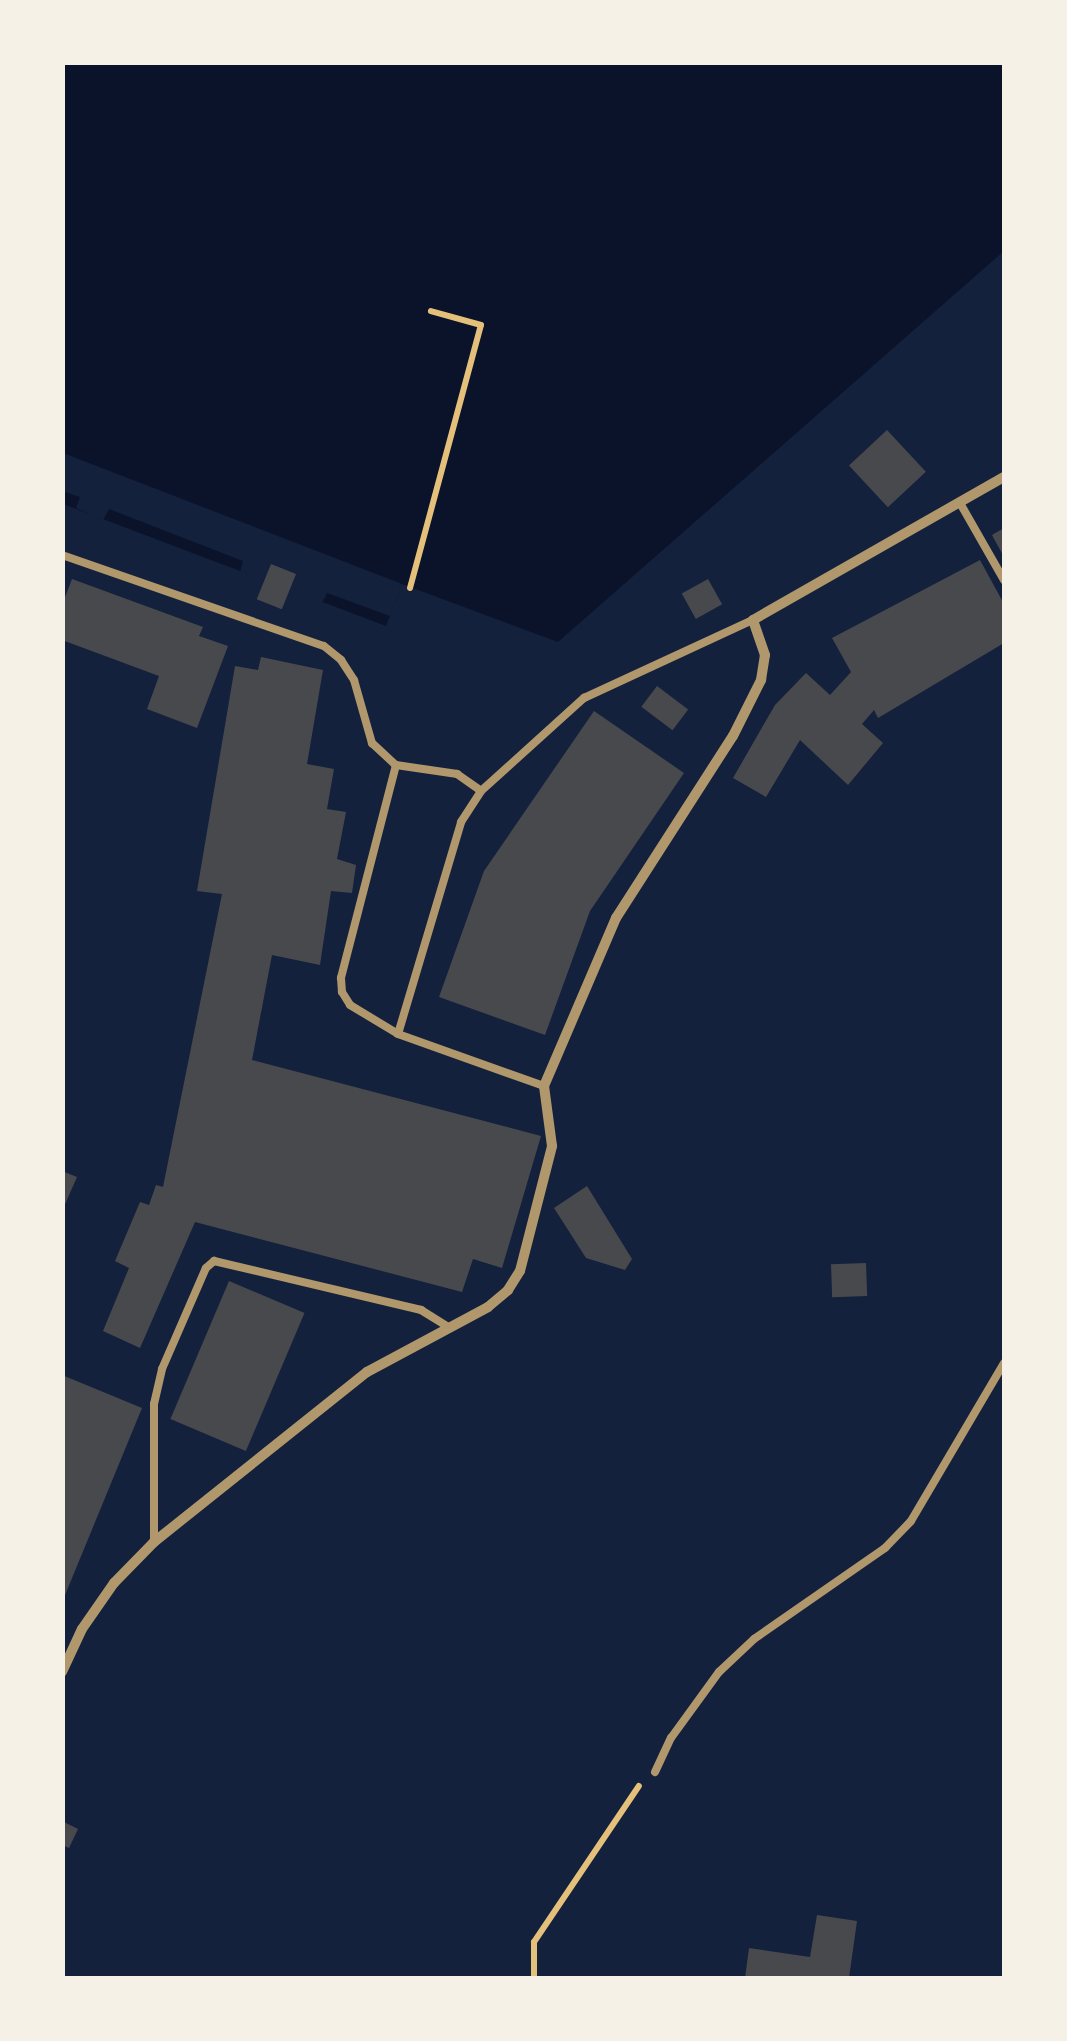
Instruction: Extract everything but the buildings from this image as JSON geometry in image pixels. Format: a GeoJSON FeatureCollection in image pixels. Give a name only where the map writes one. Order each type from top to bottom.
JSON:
{"type":"FeatureCollection","features":[{"type":"Feature","properties":{"kind":"street"},"geometry":{"type":"LineString","coordinates":[[62,1672],[82,1630],[114,1583],[154,1542],[250,1461],[367,1372],[488,1307],[520,1270],[552,1146],[544,1086],[616,918],[733,736],[761,680],[765,655],[753,620],[1004,477]]}},
{"type":"Feature","properties":{"kind":"lane"},"geometry":{"type":"LineString","coordinates":[[960,503],[1004,580]]}},
{"type":"Feature","properties":{"kind":"lane"},"geometry":{"type":"LineString","coordinates":[[62,555],[88,560],[324,646],[341,660],[354,680],[372,743],[396,765],[457,774],[481,791]]}},
{"type":"Feature","properties":{"kind":"lane"},"geometry":{"type":"LineString","coordinates":[[398,1034],[461,822],[481,791],[584,698],[753,620]]}},
{"type":"Feature","properties":{"kind":"lane"},"geometry":{"type":"LineString","coordinates":[[396,765],[341,978],[342,992],[350,1005],[398,1034],[544,1086]]}},
{"type":"Feature","properties":{"kind":"lane"},"geometry":{"type":"LineString","coordinates":[[154,1542],[154,1404],[162,1369],[206,1268],[214,1261],[421,1310],[448,1327]]}},
{"type":"Feature","properties":{"kind":"lane"},"geometry":{"type":"LineString","coordinates":[[655,1772],[671,1738],[730,1661],[754,1638],[886,1548],[912,1521],[1004,1363]]}},
{"type":"Feature","properties":{"kind":"path"},"geometry":{"type":"LineString","coordinates":[[410,588],[481,326],[431,311]]}},
{"type":"Feature","properties":{"kind":"path"},"geometry":{"type":"LineString","coordinates":[[534,1978],[534,1942],[634,1791],[655,1772]]}},
{"type":"Feature","properties":{"kind":"water"},"geometry":{"type":"Polygon","coordinates":[[[62,63],[1004,63],[1004,251],[558,642],[402,584],[386,626],[63,504],[62,63]]]}},
{"type":"Feature","properties":{"kind":"pier"},"geometry":{"type":"Polygon","coordinates":[[[63,453],[402,584],[390,616],[327,593],[322,603],[240,572],[243,561],[109,509],[103,520],[76,508],[80,497],[62,491],[63,453]]]}}]}
